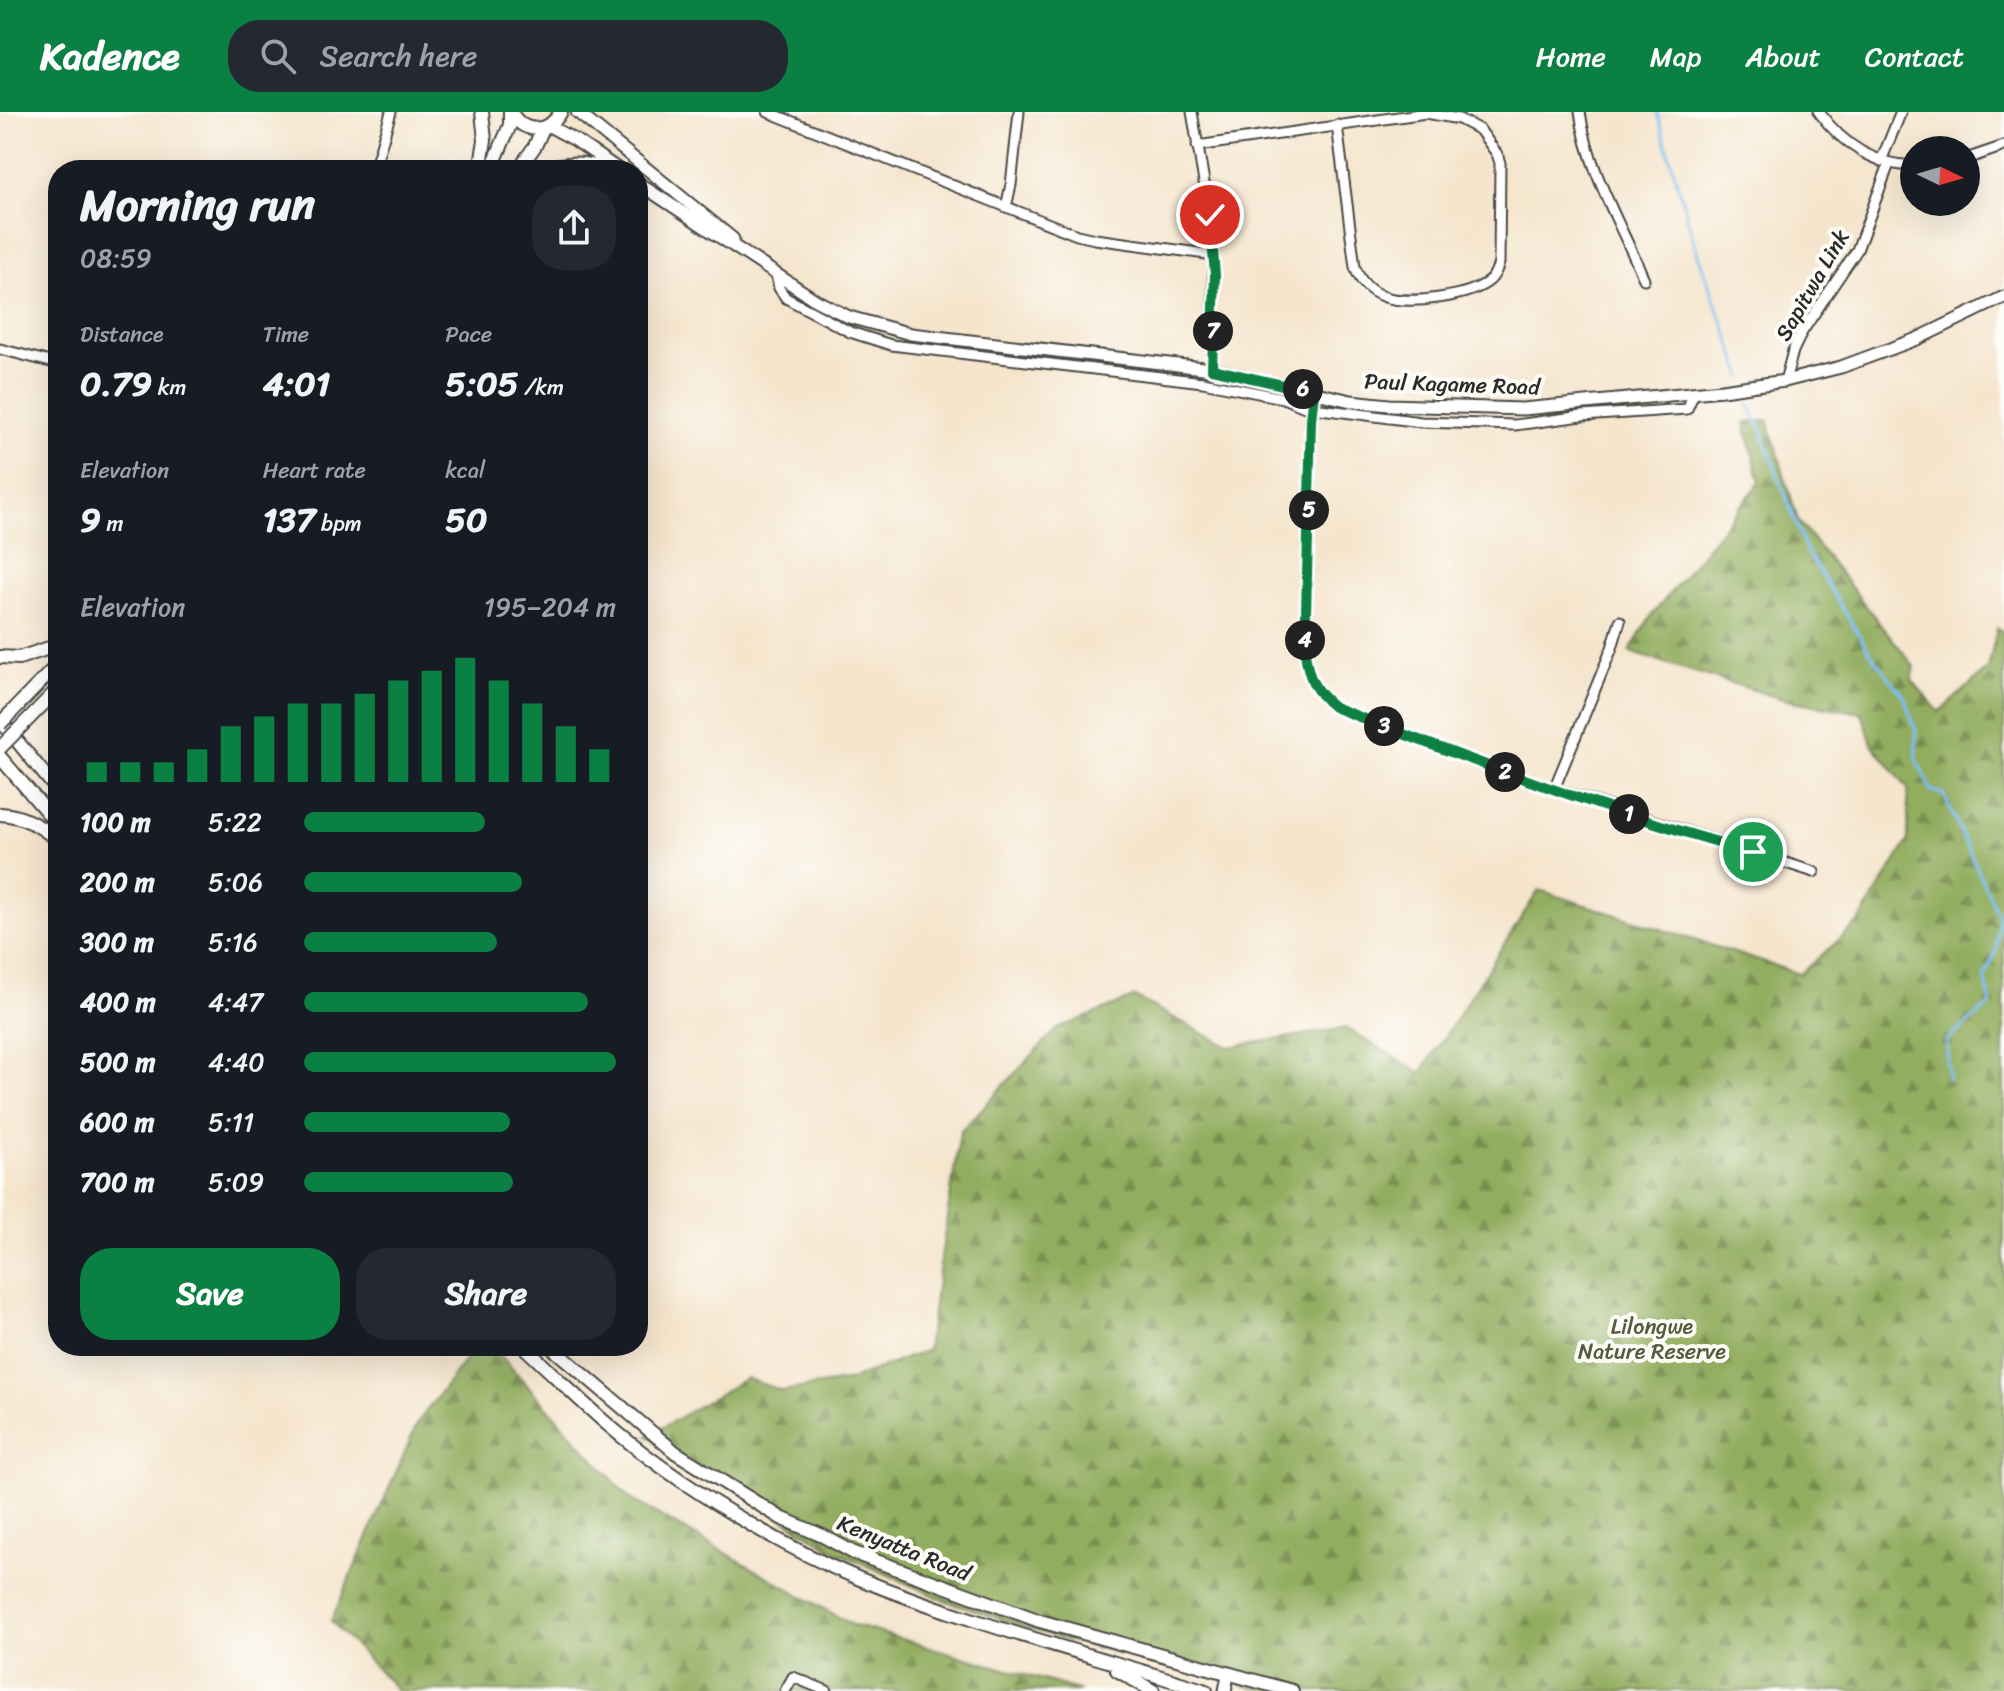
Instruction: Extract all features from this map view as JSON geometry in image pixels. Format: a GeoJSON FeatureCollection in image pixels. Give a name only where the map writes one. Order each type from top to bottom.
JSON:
{"type":"FeatureCollection","features":[{"type":"Feature","properties":{"kind":"main road"},"geometry":{"type":"LineString","coordinates":[[482,112],[485,140],[482,160]]}},
{"type":"Feature","properties":{"kind":"main road"},"geometry":{"type":"LineString","coordinates":[[510,112],[528,128],[546,127]]}},
{"type":"Feature","properties":{"kind":"main road"},"geometry":{"type":"LineString","coordinates":[[495,160],[510,125],[510,112]]}},
{"type":"Feature","properties":{"kind":"main road"},"geometry":{"type":"LineString","coordinates":[[525,160],[546,127],[561,112]]}},
{"type":"Feature","properties":{"kind":"main road"},"geometry":{"type":"LineString","coordinates":[[0,657],[19,658],[48,648]]}},
{"type":"Feature","properties":{"kind":"main road"},"geometry":{"type":"LineString","coordinates":[[48,674],[0,722],[48,777]]}},
{"type":"Feature","properties":{"kind":"main road"},"geometry":{"type":"LineString","coordinates":[[0,748],[48,699]]}},
{"type":"Feature","properties":{"kind":"main road"},"geometry":{"type":"LineString","coordinates":[[0,757],[48,813]]}},
{"type":"Feature","properties":{"kind":"main road"},"geometry":{"type":"LineString","coordinates":[[0,814],[15,815],[48,833]]}},
{"type":"Feature","properties":{"kind":"main road","name":"Kenyatta Road"},"geometry":{"type":"LineString","coordinates":[[534,1356],[608,1425],[666,1470],[785,1543],[859,1578],[937,1607],[1206,1691]]}},
{"type":"Feature","properties":{"kind":"main road","name":"Kenyatta Road"},"geometry":{"type":"LineString","coordinates":[[561,1356],[675,1452],[781,1518],[880,1564],[1040,1621],[1292,1691]]}},
{"type":"Feature","properties":{"kind":"main road"},"geometry":{"type":"LineString","coordinates":[[1080,1654],[1128,1675],[1153,1691]]}},
{"type":"Feature","properties":{"kind":"street"},"geometry":{"type":"LineString","coordinates":[[377,160],[391,112]]}},
{"type":"Feature","properties":{"kind":"street","name":"Paul Kagame Road"},"geometry":{"type":"LineString","coordinates":[[578,112],[636,160]]}},
{"type":"Feature","properties":{"kind":"street"},"geometry":{"type":"LineString","coordinates":[[768,112],[1095,239],[1214,255]]}},
{"type":"Feature","properties":{"kind":"street"},"geometry":{"type":"LineString","coordinates":[[1006,207],[1019,112]]}},
{"type":"Feature","properties":{"kind":"street"},"geometry":{"type":"LineString","coordinates":[[1192,112],[1214,255],[1212,369]]}},
{"type":"Feature","properties":{"kind":"street"},"geometry":{"type":"LineString","coordinates":[[1580,112],[1596,170],[1644,279]]}},
{"type":"Feature","properties":{"kind":"street"},"geometry":{"type":"LineString","coordinates":[[1819,112],[1849,143],[1885,162],[1900,164]]}},
{"type":"Feature","properties":{"kind":"street","name":"Sapitwa Link"},"geometry":{"type":"LineString","coordinates":[[1785,381],[1802,332],[1857,250],[1901,112]]}},
{"type":"Feature","properties":{"kind":"street"},"geometry":{"type":"LineString","coordinates":[[1197,146],[1337,125],[1436,114],[1459,119],[1486,136],[1494,146],[1500,163],[1499,263],[1493,277],[1461,294],[1402,299],[1384,297],[1362,282],[1355,267],[1337,125]]}},
{"type":"Feature","properties":{"kind":"street"},"geometry":{"type":"LineString","coordinates":[[546,127],[575,140],[604,160]]}},
{"type":"Feature","properties":{"kind":"street"},"geometry":{"type":"LineString","coordinates":[[1980,154],[2004,146]]}},
{"type":"Feature","properties":{"kind":"street","name":"Paul Kagame Road"},"geometry":{"type":"LineString","coordinates":[[648,170],[776,275],[849,317],[891,330],[1212,369],[1389,405],[1523,409],[1785,381],[1841,367],[1917,339],[2004,297]]}},
{"type":"Feature","properties":{"kind":"street","name":"Paul Kagame Road"},"geometry":{"type":"LineString","coordinates":[[648,190],[760,263]]}},
{"type":"Feature","properties":{"kind":"street"},"geometry":{"type":"LineString","coordinates":[[776,275],[779,288],[786,298],[850,332],[891,345],[1203,382],[1283,398],[1312,408],[1421,422],[1515,425],[1582,416],[1687,409],[1694,393]]}},
{"type":"Feature","properties":{"kind":"street"},"geometry":{"type":"LineString","coordinates":[[0,349],[48,361]]}},
{"type":"Feature","properties":{"kind":"street"},"geometry":{"type":"LineString","coordinates":[[1314,392],[1305,652],[1315,690],[1334,707],[1554,789],[1814,872]]}},
{"type":"Feature","properties":{"kind":"street"},"geometry":{"type":"LineString","coordinates":[[1554,789],[1612,648],[1620,621]]}},
{"type":"Feature","properties":{"kind":"street"},"geometry":{"type":"LineString","coordinates":[[1225,1691],[1228,1675]]}},
{"type":"Feature","properties":{"kind":"street"},"geometry":{"type":"LineString","coordinates":[[785,1691],[793,1677],[827,1691]]}},
{"type":"Feature","properties":{"kind":"green space","name":"Lilongwe Nature Reserve"},"geometry":{"type":"Polygon","coordinates":[[[1768,420],[1798,521],[1915,667],[1912,680],[1939,712],[1988,669],[1997,628],[2004,632],[2004,1691],[1267,1691],[1058,1638],[944,1600],[837,1552],[648,1436],[746,1378],[782,1391],[851,1380],[927,1350],[960,1132],[1057,1029],[1135,997],[1229,1047],[1346,1028],[1421,1073],[1539,890],[1800,974],[1859,922],[1908,841],[1908,789],[1872,744],[1862,713],[1786,700],[1629,652],[1649,619],[1760,482],[1745,423],[1768,420]]]}},
{"type":"Feature","properties":{"kind":"green space"},"geometry":{"type":"Polygon","coordinates":[[[468,1356],[501,1356],[629,1498],[853,1625],[1081,1691],[398,1691],[331,1621],[418,1422],[468,1356]]]}},
{"type":"Feature","properties":{"kind":"waterway"},"geometry":{"type":"LineString","coordinates":[[1657,112],[1696,249],[1743,377]]}},
{"type":"Feature","properties":{"kind":"waterway"},"geometry":{"type":"LineString","coordinates":[[1749,404],[1806,550],[1873,657],[1904,696],[1916,732],[1917,761],[1931,790],[1944,795],[1999,917],[1996,952],[1985,976],[1991,1004],[1947,1040],[1948,1079]]}},
{"type":"Feature","properties":{"kind":"route"},"geometry":{"type":"LineString","coordinates":[[1210,215],[1215,275],[1212,369],[1314,392],[1305,652],[1315,690],[1334,707],[1508,774],[1753,852]]}}]}
